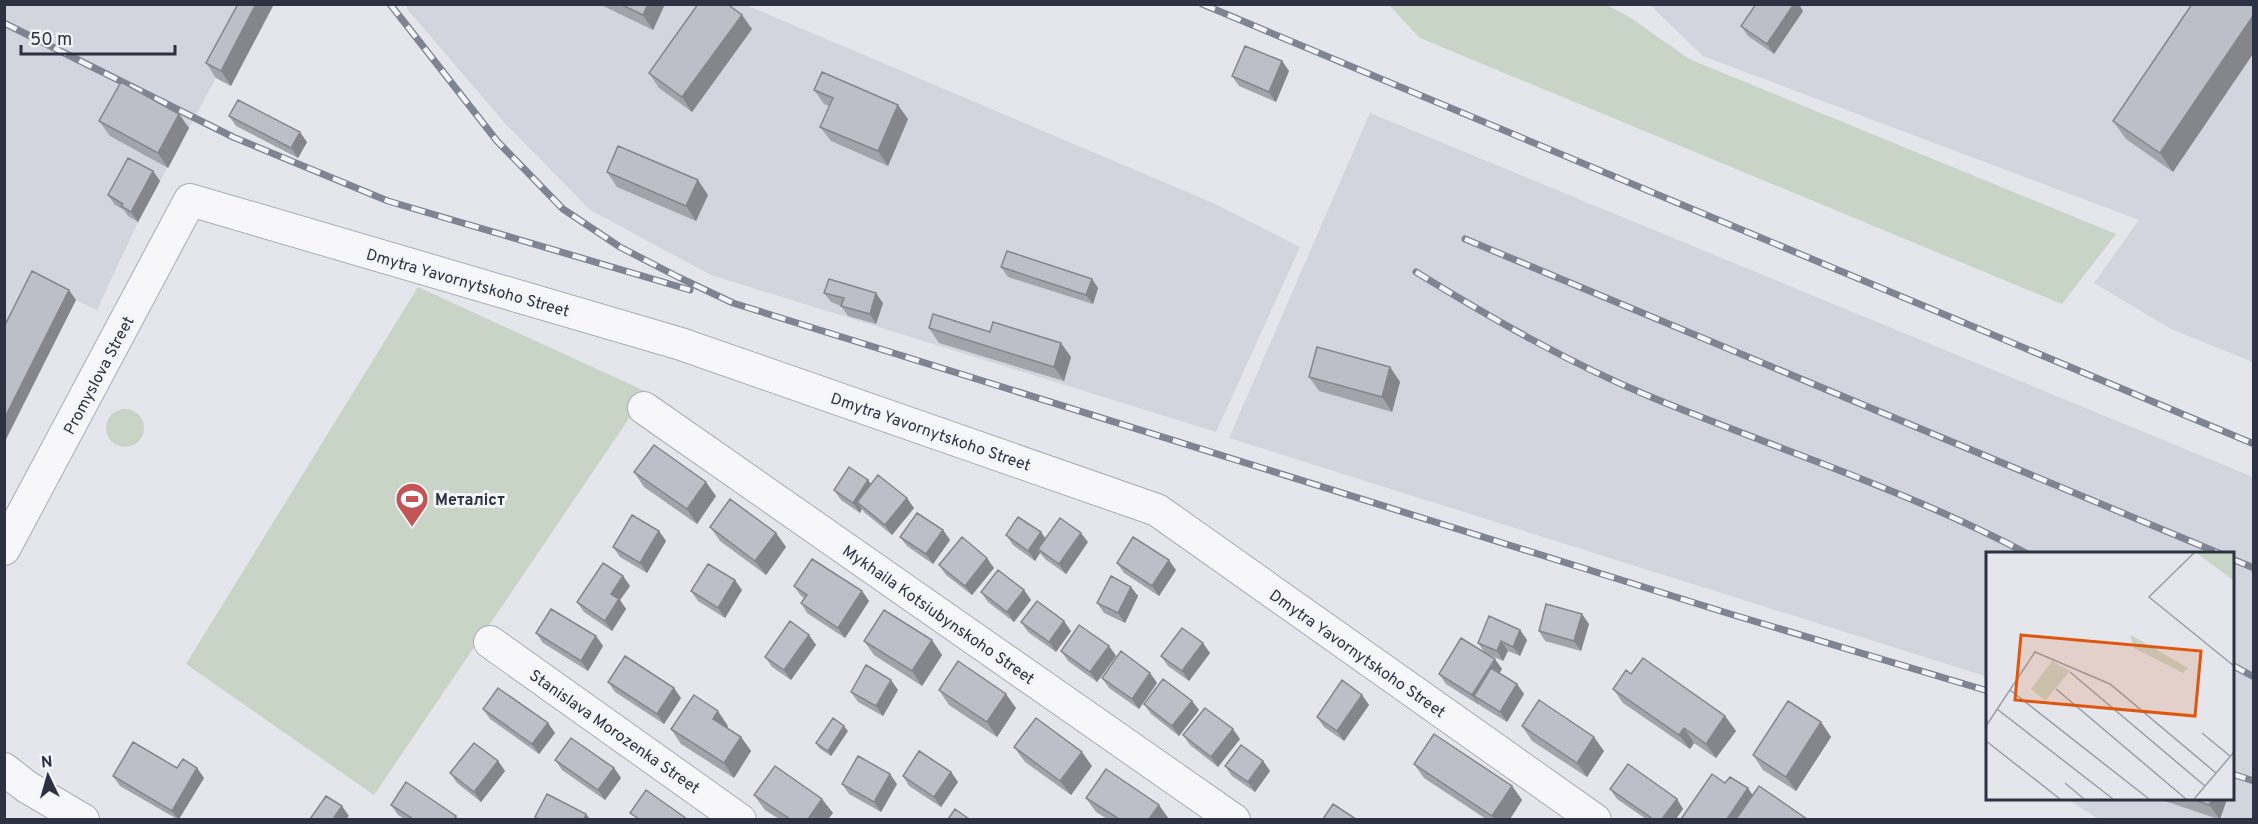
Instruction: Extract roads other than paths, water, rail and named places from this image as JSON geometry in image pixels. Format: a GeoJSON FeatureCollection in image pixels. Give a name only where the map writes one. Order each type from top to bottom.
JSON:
{"type":"FeatureCollection","features":[{"type":"Feature","properties":{"kind":"street","name":"Promyslova Street"},"geometry":{"type":"LineString","coordinates":[[4,549],[190,200]]}},
{"type":"Feature","properties":{"kind":"street","name":"Dmytra Yavornytskoho Street"},"geometry":{"type":"LineString","coordinates":[[190,200],[681,344],[1157,510],[1594,819]]}},
{"type":"Feature","properties":{"kind":"street","name":"Mykhaila Kotsiubynskoho Street"},"geometry":{"type":"LineString","coordinates":[[644,408],[1234,819]]}},
{"type":"Feature","properties":{"kind":"street","name":"Stanislava Morozenka Street"},"geometry":{"type":"LineString","coordinates":[[490,642],[741,819]]}},
{"type":"Feature","properties":{"kind":"street"},"geometry":{"type":"LineString","coordinates":[[4,769],[27,787],[83,819]]}},
{"type":"Feature","properties":{"kind":"railway"},"geometry":{"type":"LineString","coordinates":[[390,4],[497,141],[563,209],[620,247],[733,303],[1727,613],[1986,690]]}},
{"type":"Feature","properties":{"kind":"railway"},"geometry":{"type":"LineString","coordinates":[[1202,4],[2254,444]]}},
{"type":"Feature","properties":{"kind":"railway"},"geometry":{"type":"LineString","coordinates":[[4,23],[233,137],[388,201],[690,290]]}},
{"type":"Feature","properties":{"kind":"railway"},"geometry":{"type":"LineString","coordinates":[[1465,239],[2216,552]]}},
{"type":"Feature","properties":{"kind":"railway"},"geometry":{"type":"LineString","coordinates":[[1416,272],[1531,339],[1620,384],[1889,490],[2024,552]]}},
{"type":"Feature","properties":{"kind":"railway"},"geometry":{"type":"LineString","coordinates":[[2234,560],[2254,568]]}},
{"type":"Feature","properties":{"kind":"railway"},"geometry":{"type":"LineString","coordinates":[[2234,666],[2254,677]]}},
{"type":"Feature","properties":{"kind":"railway"},"geometry":{"type":"LineString","coordinates":[[2234,775],[2254,781]]}},
{"type":"Feature","properties":{"kind":"place","name":"Металіст"},"geometry":{"type":"Point","coordinates":[412,528]}}]}
